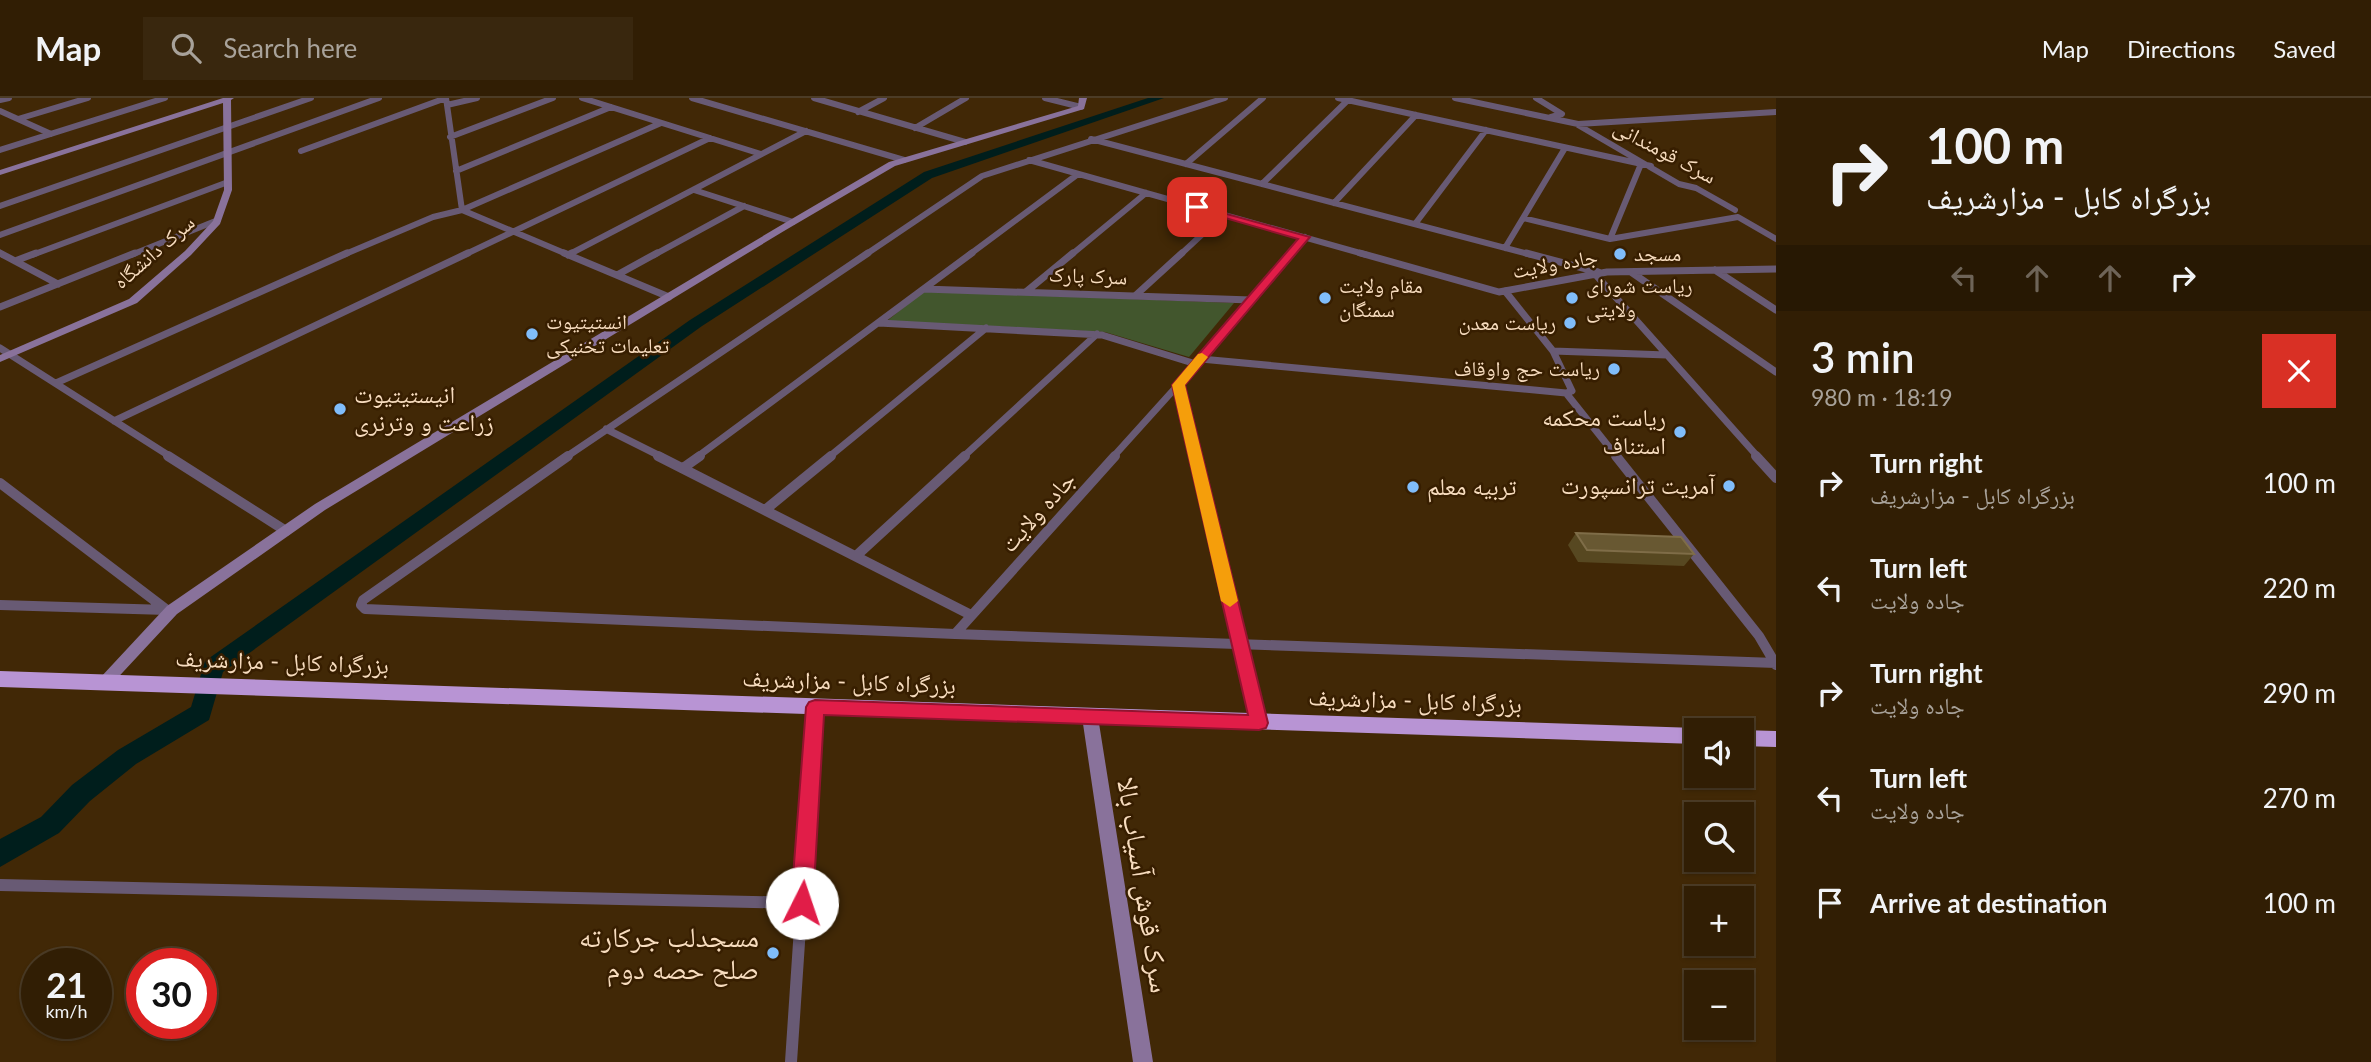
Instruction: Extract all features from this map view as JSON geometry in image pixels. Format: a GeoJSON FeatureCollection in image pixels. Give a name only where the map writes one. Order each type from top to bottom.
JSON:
{"type":"FeatureCollection","features":[{"type":"Feature","properties":{"kind":"highway","name":"بزرگراه کابل - مزارشریف"},"geometry":{"type":"LineString","coordinates":[[0,679],[1684,736]]}},
{"type":"Feature","properties":{"kind":"highway"},"geometry":{"type":"LineString","coordinates":[[1754,738],[1776,739]]}},
{"type":"Feature","properties":{"kind":"street"},"geometry":{"type":"LineString","coordinates":[[0,100],[9,98]]}},
{"type":"Feature","properties":{"kind":"street"},"geometry":{"type":"LineString","coordinates":[[18,119],[88,98]]}},
{"type":"Feature","properties":{"kind":"street"},"geometry":{"type":"LineString","coordinates":[[0,150],[165,98]]}},
{"type":"Feature","properties":{"kind":"street"},"geometry":{"type":"LineString","coordinates":[[2,171],[228,98]]}},
{"type":"Feature","properties":{"kind":"street","name":"سرک دانشگاه"},"geometry":{"type":"LineString","coordinates":[[0,359],[133,301],[188,253],[218,220],[225,205],[228,182],[228,98]]}},
{"type":"Feature","properties":{"kind":"street"},"geometry":{"type":"LineString","coordinates":[[0,206],[311,98]]}},
{"type":"Feature","properties":{"kind":"street"},"geometry":{"type":"LineString","coordinates":[[0,236],[379,98]]}},
{"type":"Feature","properties":{"kind":"street"},"geometry":{"type":"LineString","coordinates":[[301,151],[446,102],[477,98]]}},
{"type":"Feature","properties":{"kind":"street"},"geometry":{"type":"LineString","coordinates":[[450,137],[553,98]]}},
{"type":"Feature","properties":{"kind":"street"},"geometry":{"type":"LineString","coordinates":[[582,98],[761,154]]}},
{"type":"Feature","properties":{"kind":"street"},"geometry":{"type":"LineString","coordinates":[[692,98],[904,160]]}},
{"type":"Feature","properties":{"kind":"street"},"geometry":{"type":"LineString","coordinates":[[814,98],[965,142]]}},
{"type":"Feature","properties":{"kind":"street"},"geometry":{"type":"LineString","coordinates":[[858,111],[884,98]]}},
{"type":"Feature","properties":{"kind":"street"},"geometry":{"type":"LineString","coordinates":[[915,128],[966,98]]}},
{"type":"Feature","properties":{"kind":"street"},"geometry":{"type":"LineString","coordinates":[[1045,98],[1082,102]]}},
{"type":"Feature","properties":{"kind":"street"},"geometry":{"type":"LineString","coordinates":[[1225,98],[1090,139],[982,176],[606,429],[363,600],[362,605],[365,609],[955,634],[1776,664]]}},
{"type":"Feature","properties":{"kind":"street"},"geometry":{"type":"LineString","coordinates":[[1186,164],[1264,98]]}},
{"type":"Feature","properties":{"kind":"street"},"geometry":{"type":"LineString","coordinates":[[1338,98],[1651,166]]}},
{"type":"Feature","properties":{"kind":"street"},"geometry":{"type":"LineString","coordinates":[[1455,98],[1578,124],[1776,112]]}},
{"type":"Feature","properties":{"kind":"street"},"geometry":{"type":"LineString","coordinates":[[1536,98],[1562,114],[1547,118]]}},
{"type":"Feature","properties":{"kind":"street"},"geometry":{"type":"LineString","coordinates":[[1262,184],[1348,100]]}},
{"type":"Feature","properties":{"kind":"street"},"geometry":{"type":"LineString","coordinates":[[446,102],[462,210]]}},
{"type":"Feature","properties":{"kind":"street"},"geometry":{"type":"LineString","coordinates":[[104,682],[170,610],[320,507],[892,163],[965,142],[1082,102]]}},
{"type":"Feature","properties":{"kind":"street"},"geometry":{"type":"LineString","coordinates":[[456,171],[611,107]]}},
{"type":"Feature","properties":{"kind":"street"},"geometry":{"type":"LineString","coordinates":[[0,111],[51,134]]}},
{"type":"Feature","properties":{"kind":"street"},"geometry":{"type":"LineString","coordinates":[[1334,203],[1416,115]]}},
{"type":"Feature","properties":{"kind":"street"},"geometry":{"type":"LineString","coordinates":[[55,383],[400,230],[433,217],[462,210],[661,123]]}},
{"type":"Feature","properties":{"kind":"street","name":"سرک قومندانی"},"geometry":{"type":"LineString","coordinates":[[1578,124],[1679,184],[1696,188],[1776,239]]}},
{"type":"Feature","properties":{"kind":"street"},"geometry":{"type":"LineString","coordinates":[[1415,224],[1486,130]]}},
{"type":"Feature","properties":{"kind":"street"},"geometry":{"type":"LineString","coordinates":[[568,255],[806,131]]}},
{"type":"Feature","properties":{"kind":"street"},"geometry":{"type":"LineString","coordinates":[[114,421],[710,138]]}},
{"type":"Feature","properties":{"kind":"street"},"geometry":{"type":"LineString","coordinates":[[1090,139],[1598,274],[1776,478]]}},
{"type":"Feature","properties":{"kind":"street"},"geometry":{"type":"LineString","coordinates":[[1504,248],[1565,148]]}},
{"type":"Feature","properties":{"kind":"street","name":"جاده ولایت"},"geometry":{"type":"LineString","coordinates":[[1028,160],[1499,292],[1598,274],[1776,269]]}},
{"type":"Feature","properties":{"kind":"street"},"geometry":{"type":"LineString","coordinates":[[1610,239],[1641,164]]}},
{"type":"Feature","properties":{"kind":"street"},"geometry":{"type":"LineString","coordinates":[[683,468],[1078,174]]}},
{"type":"Feature","properties":{"kind":"street"},"geometry":{"type":"LineString","coordinates":[[15,261],[228,182]]}},
{"type":"Feature","properties":{"kind":"street"},"geometry":{"type":"LineString","coordinates":[[694,190],[793,222]]}},
{"type":"Feature","properties":{"kind":"street"},"geometry":{"type":"LineString","coordinates":[[1027,291],[1146,193]]}},
{"type":"Feature","properties":{"kind":"street"},"geometry":{"type":"LineString","coordinates":[[617,275],[744,206]]}},
{"type":"Feature","properties":{"kind":"street"},"geometry":{"type":"LineString","coordinates":[[462,210],[669,297]]}},
{"type":"Feature","properties":{"kind":"street"},"geometry":{"type":"LineString","coordinates":[[1523,218],[1610,239],[1737,213]]}},
{"type":"Feature","properties":{"kind":"street"},"geometry":{"type":"LineString","coordinates":[[1136,296],[1223,215]]}},
{"type":"Feature","properties":{"kind":"street"},"geometry":{"type":"LineString","coordinates":[[0,307],[218,220]]}},
{"type":"Feature","properties":{"kind":"street","name":"جاده ولایت"},"geometry":{"type":"LineString","coordinates":[[955,634],[1178,385],[1305,237]]}},
{"type":"Feature","properties":{"kind":"street"},"geometry":{"type":"LineString","coordinates":[[0,253],[58,284]]}},
{"type":"Feature","properties":{"kind":"street"},"geometry":{"type":"LineString","coordinates":[[1714,270],[1776,310]]}},
{"type":"Feature","properties":{"kind":"street"},"geometry":{"type":"LineString","coordinates":[[1631,272],[1776,372]]}},
{"type":"Feature","properties":{"kind":"street","name":"سرک پارک"},"geometry":{"type":"LineString","coordinates":[[924,289],[1251,300]]}},
{"type":"Feature","properties":{"kind":"street"},"geometry":{"type":"LineString","coordinates":[[879,323],[1097,334],[1198,361],[1566,393],[1572,391],[1553,351],[1505,291]]}},
{"type":"Feature","properties":{"kind":"street"},"geometry":{"type":"LineString","coordinates":[[765,510],[986,328]]}},
{"type":"Feature","properties":{"kind":"street"},"geometry":{"type":"LineString","coordinates":[[856,556],[1097,334]]}},
{"type":"Feature","properties":{"kind":"street"},"geometry":{"type":"LineString","coordinates":[[0,348],[286,531]]}},
{"type":"Feature","properties":{"kind":"street"},"geometry":{"type":"LineString","coordinates":[[1553,351],[1667,355]]}},
{"type":"Feature","properties":{"kind":"street"},"geometry":{"type":"LineString","coordinates":[[1178,385],[1259,723]]}},
{"type":"Feature","properties":{"kind":"street"},"geometry":{"type":"LineString","coordinates":[[1566,393],[1759,636],[1776,664]]}},
{"type":"Feature","properties":{"kind":"street"},"geometry":{"type":"LineString","coordinates":[[606,429],[971,615]]}},
{"type":"Feature","properties":{"kind":"street"},"geometry":{"type":"LineString","coordinates":[[0,483],[170,610]]}},
{"type":"Feature","properties":{"kind":"street"},"geometry":{"type":"LineString","coordinates":[[0,606],[170,610]]}},
{"type":"Feature","properties":{"kind":"street"},"geometry":{"type":"LineString","coordinates":[[791,1062],[815,707]]}},
{"type":"Feature","properties":{"kind":"street","name":"سرک قوش آسیاب بالا"},"geometry":{"type":"LineString","coordinates":[[1090,717],[1143,1062]]}},
{"type":"Feature","properties":{"kind":"street"},"geometry":{"type":"LineString","coordinates":[[0,885],[802,903]]}},
{"type":"Feature","properties":{"kind":"green space"},"geometry":{"type":"Polygon","coordinates":[[[924,291],[1234,303],[1189,357],[1105,332],[887,321],[924,291]]]}},
{"type":"Feature","properties":{"kind":"building"},"geometry":{"type":"Polygon","coordinates":[[[1576,533],[1681,537],[1694,554],[1587,550],[1576,533]]]}},
{"type":"Feature","properties":{"kind":"waterway"},"geometry":{"type":"LineString","coordinates":[[0,855],[20,840],[50,825],[81,793],[127,757],[201,713],[213,667],[696,323],[928,175],[1159,98]]}},
{"type":"Feature","properties":{"kind":"slow traffic"},"geometry":{"type":"LineString","coordinates":[[1202,357],[1178,385],[1230,601]]}},
{"type":"Feature","properties":{"kind":"place","name":"مسجد"},"geometry":{"type":"Point","coordinates":[1620,254]}},
{"type":"Feature","properties":{"kind":"place","name":"مقام ولایت سمنگان"},"geometry":{"type":"Point","coordinates":[1325,298]}},
{"type":"Feature","properties":{"kind":"place","name":"ریاست شورای ولایتی"},"geometry":{"type":"Point","coordinates":[1572,298]}},
{"type":"Feature","properties":{"kind":"place","name":"ریاست معدن"},"geometry":{"type":"Point","coordinates":[1570,323]}},
{"type":"Feature","properties":{"kind":"place","name":"انستیتیوت تعلیمات تخنیکی"},"geometry":{"type":"Point","coordinates":[532,334]}},
{"type":"Feature","properties":{"kind":"place","name":"ریاست حج واوقاف"},"geometry":{"type":"Point","coordinates":[1614,369]}},
{"type":"Feature","properties":{"kind":"place","name":"انیستیتیوت زراعت و وترنری"},"geometry":{"type":"Point","coordinates":[340,409]}},
{"type":"Feature","properties":{"kind":"place","name":"ریاست محکمه استناف"},"geometry":{"type":"Point","coordinates":[1680,432]}},
{"type":"Feature","properties":{"kind":"place","name":"آمریت ترانسپورت"},"geometry":{"type":"Point","coordinates":[1729,486]}},
{"type":"Feature","properties":{"kind":"place","name":"تربیه معلم"},"geometry":{"type":"Point","coordinates":[1413,487]}},
{"type":"Feature","properties":{"kind":"place","name":"مسجدلب جرکارته صلح حصه دوم"},"geometry":{"type":"Point","coordinates":[773,953]}},
{"type":"Feature","properties":{"kind":"route"},"geometry":{"type":"LineString","coordinates":[[802,903],[815,707],[1259,723],[1178,385],[1305,237],[1197,207]]}}]}
